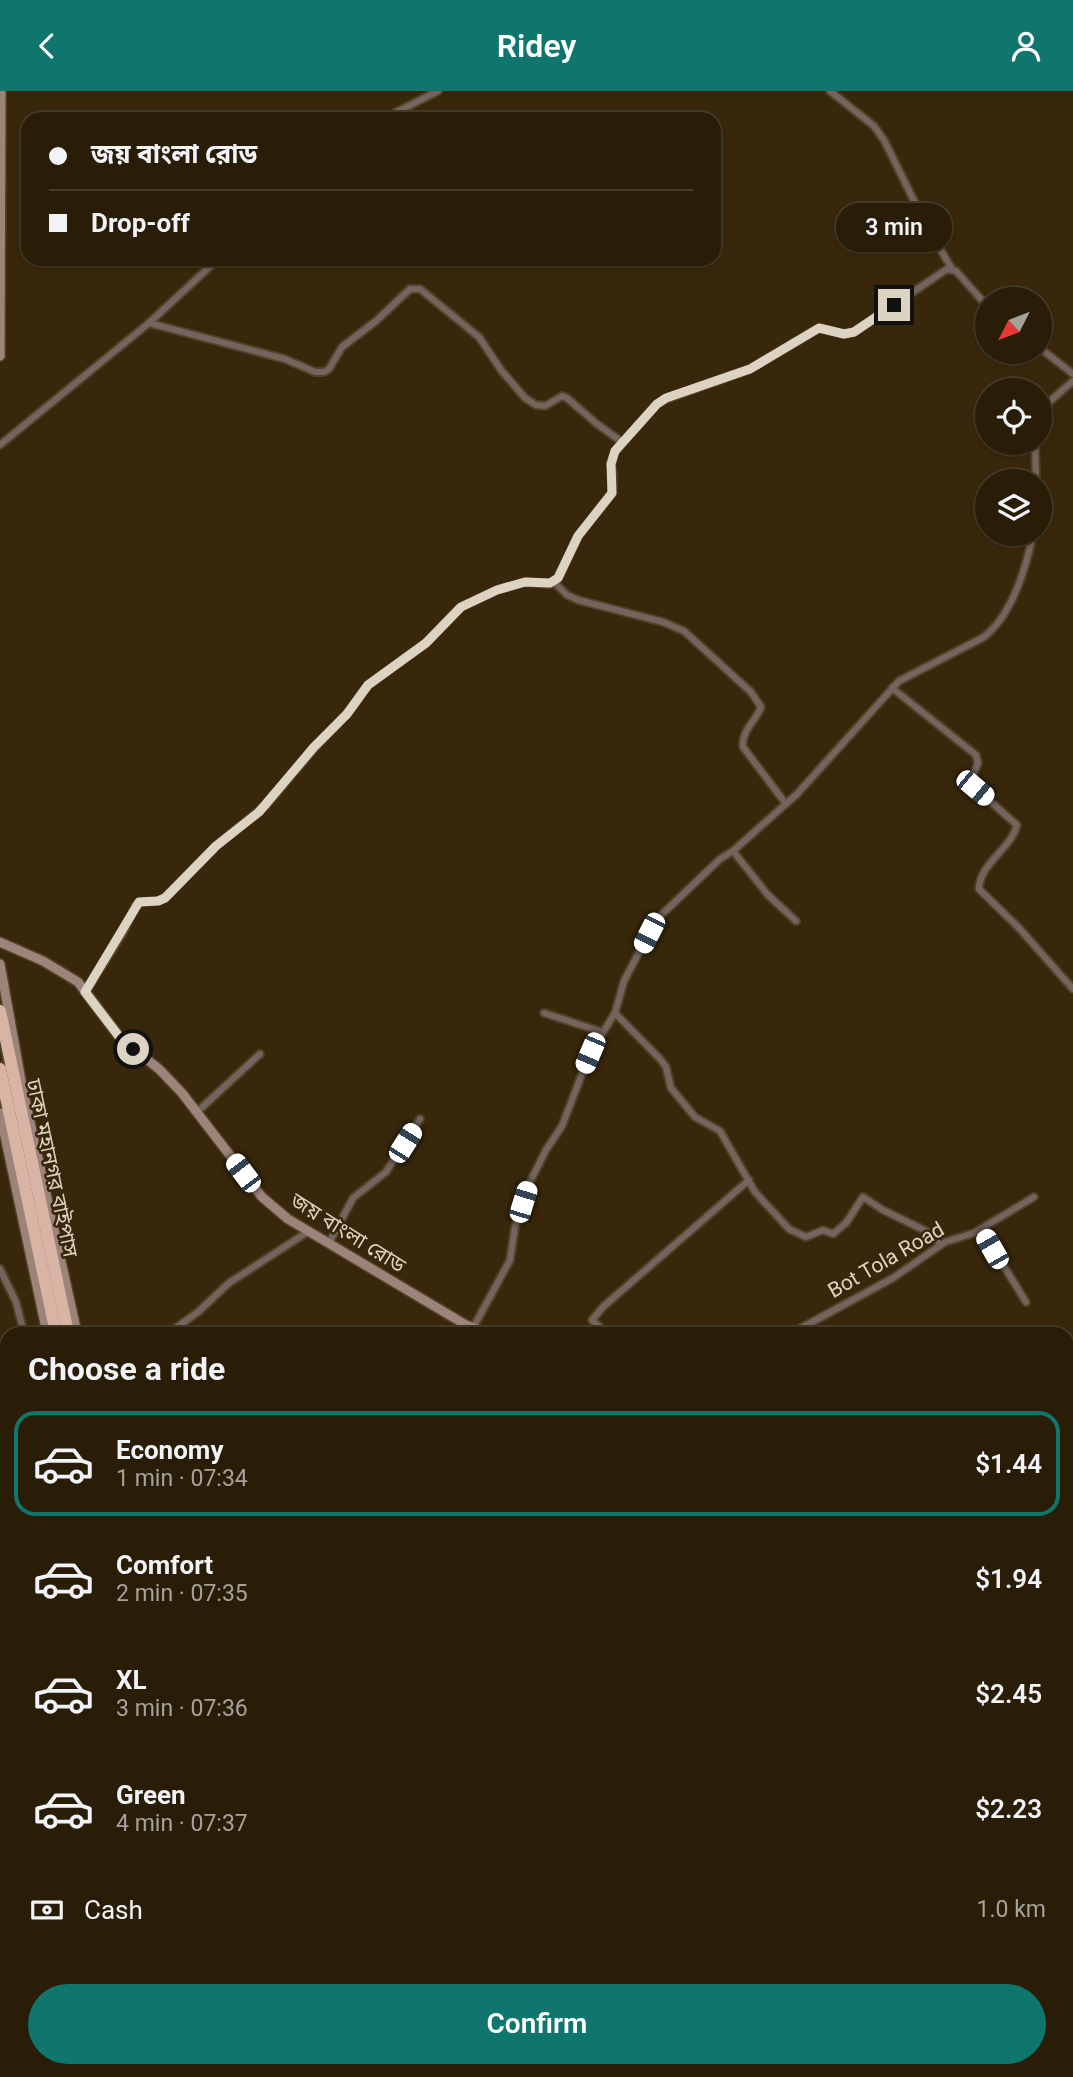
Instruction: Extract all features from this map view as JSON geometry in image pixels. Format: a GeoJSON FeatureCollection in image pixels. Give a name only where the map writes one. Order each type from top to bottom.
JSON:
{"type":"FeatureCollection","features":[{"type":"Feature","properties":{"kind":"highway","name":"ঢাকা মহানগর বাইপাস"},"geometry":{"type":"LineString","coordinates":[[0,1011],[67,1327]]}},
{"type":"Feature","properties":{"kind":"highway"},"geometry":{"type":"LineString","coordinates":[[0,1069],[55,1327]]}},
{"type":"Feature","properties":{"kind":"main road"},"geometry":{"type":"LineString","coordinates":[[0,356],[1,91]]}},
{"type":"Feature","properties":{"kind":"main road","name":"জয় বাংলা রোড"},"geometry":{"type":"LineString","coordinates":[[0,942],[64,972],[78,982],[121,1039],[169,1078],[262,1197],[288,1219],[471,1327]]}},
{"type":"Feature","properties":{"kind":"main road"},"geometry":{"type":"LineString","coordinates":[[0,964],[22,1086],[77,1327]]}},
{"type":"Feature","properties":{"kind":"main road"},"geometry":{"type":"LineString","coordinates":[[0,1113],[46,1327]]}},
{"type":"Feature","properties":{"kind":"street"},"geometry":{"type":"LineString","coordinates":[[397,112],[438,91]]}},
{"type":"Feature","properties":{"kind":"street"},"geometry":{"type":"LineString","coordinates":[[830,91],[874,126],[952,269],[975,291]]}},
{"type":"Feature","properties":{"kind":"street"},"geometry":{"type":"LineString","coordinates":[[0,445],[149,323],[210,266]]}},
{"type":"Feature","properties":{"kind":"street"},"geometry":{"type":"LineString","coordinates":[[554,582],[578,536],[612,493],[611,464],[615,451],[657,404],[666,398],[750,369],[819,328],[844,334],[854,332],[934,277],[952,269]]}},
{"type":"Feature","properties":{"kind":"street"},"geometry":{"type":"LineString","coordinates":[[149,323],[285,359],[315,372],[324,372],[329,369],[342,347],[376,321],[410,289],[420,289],[479,337],[500,370],[524,398],[536,405],[545,406],[562,396],[567,398],[622,442]]}},
{"type":"Feature","properties":{"kind":"street"},"geometry":{"type":"LineString","coordinates":[[1052,357],[1073,373]]}},
{"type":"Feature","properties":{"kind":"street"},"geometry":{"type":"LineString","coordinates":[[1052,399],[1073,381]]}},
{"type":"Feature","properties":{"kind":"street"},"geometry":{"type":"LineString","coordinates":[[474,1327],[510,1260],[515,1227],[529,1184],[545,1150],[562,1126],[590,1053],[615,1013],[624,981],[656,920],[720,859],[733,851],[786,804],[899,681],[984,637],[996,628],[1016,592],[1029,546]]}},
{"type":"Feature","properties":{"kind":"street"},"geometry":{"type":"LineString","coordinates":[[85,992],[122,934],[136,905],[165,898],[216,846],[259,812],[378,676],[426,643],[461,607],[525,582],[554,582],[578,600],[663,622],[684,631],[751,692],[761,707],[742,739],[743,747],[786,804]]}},
{"type":"Feature","properties":{"kind":"street"},"geometry":{"type":"LineString","coordinates":[[892,688],[975,755],[978,763],[971,780],[975,788],[1017,825],[1010,840],[980,878],[979,888],[1073,989]]}},
{"type":"Feature","properties":{"kind":"street"},"geometry":{"type":"LineString","coordinates":[[733,851],[768,895],[796,921]]}},
{"type":"Feature","properties":{"kind":"street"},"geometry":{"type":"LineString","coordinates":[[544,1013],[602,1033]]}},
{"type":"Feature","properties":{"kind":"street"},"geometry":{"type":"LineString","coordinates":[[615,1013],[661,1060],[671,1087],[691,1113],[720,1131],[755,1192],[789,1229],[802,1237],[811,1237],[824,1230],[836,1233],[863,1197],[893,1216],[925,1230],[941,1245]]}},
{"type":"Feature","properties":{"kind":"street"},"geometry":{"type":"LineString","coordinates":[[197,1111],[260,1054]]}},
{"type":"Feature","properties":{"kind":"street"},"geometry":{"type":"LineString","coordinates":[[330,1243],[353,1198],[386,1171],[420,1119]]}},
{"type":"Feature","properties":{"kind":"street"},"geometry":{"type":"LineString","coordinates":[[600,1327],[592,1320],[604,1306],[748,1180]]}},
{"type":"Feature","properties":{"kind":"street","name":"Bot Tola Road"},"geometry":{"type":"LineString","coordinates":[[803,1327],[893,1278],[941,1245],[981,1229],[1034,1197]]}},
{"type":"Feature","properties":{"kind":"street"},"geometry":{"type":"LineString","coordinates":[[981,1229],[1026,1302]]}},
{"type":"Feature","properties":{"kind":"street"},"geometry":{"type":"LineString","coordinates":[[177,1327],[229,1283],[309,1231]]}},
{"type":"Feature","properties":{"kind":"street"},"geometry":{"type":"LineString","coordinates":[[0,1269],[16,1302],[22,1327]]}},
{"type":"Feature","properties":{"kind":"route"},"geometry":{"type":"LineString","coordinates":[[133,1049],[121,1039],[85,992],[139,902],[148,903],[165,898],[216,846],[253,818],[314,747],[347,714],[368,685],[426,643],[461,607],[497,590],[525,582],[554,582],[578,536],[612,493],[611,464],[615,451],[657,404],[666,398],[750,369],[819,328],[844,334],[854,332],[894,305]]}}]}
